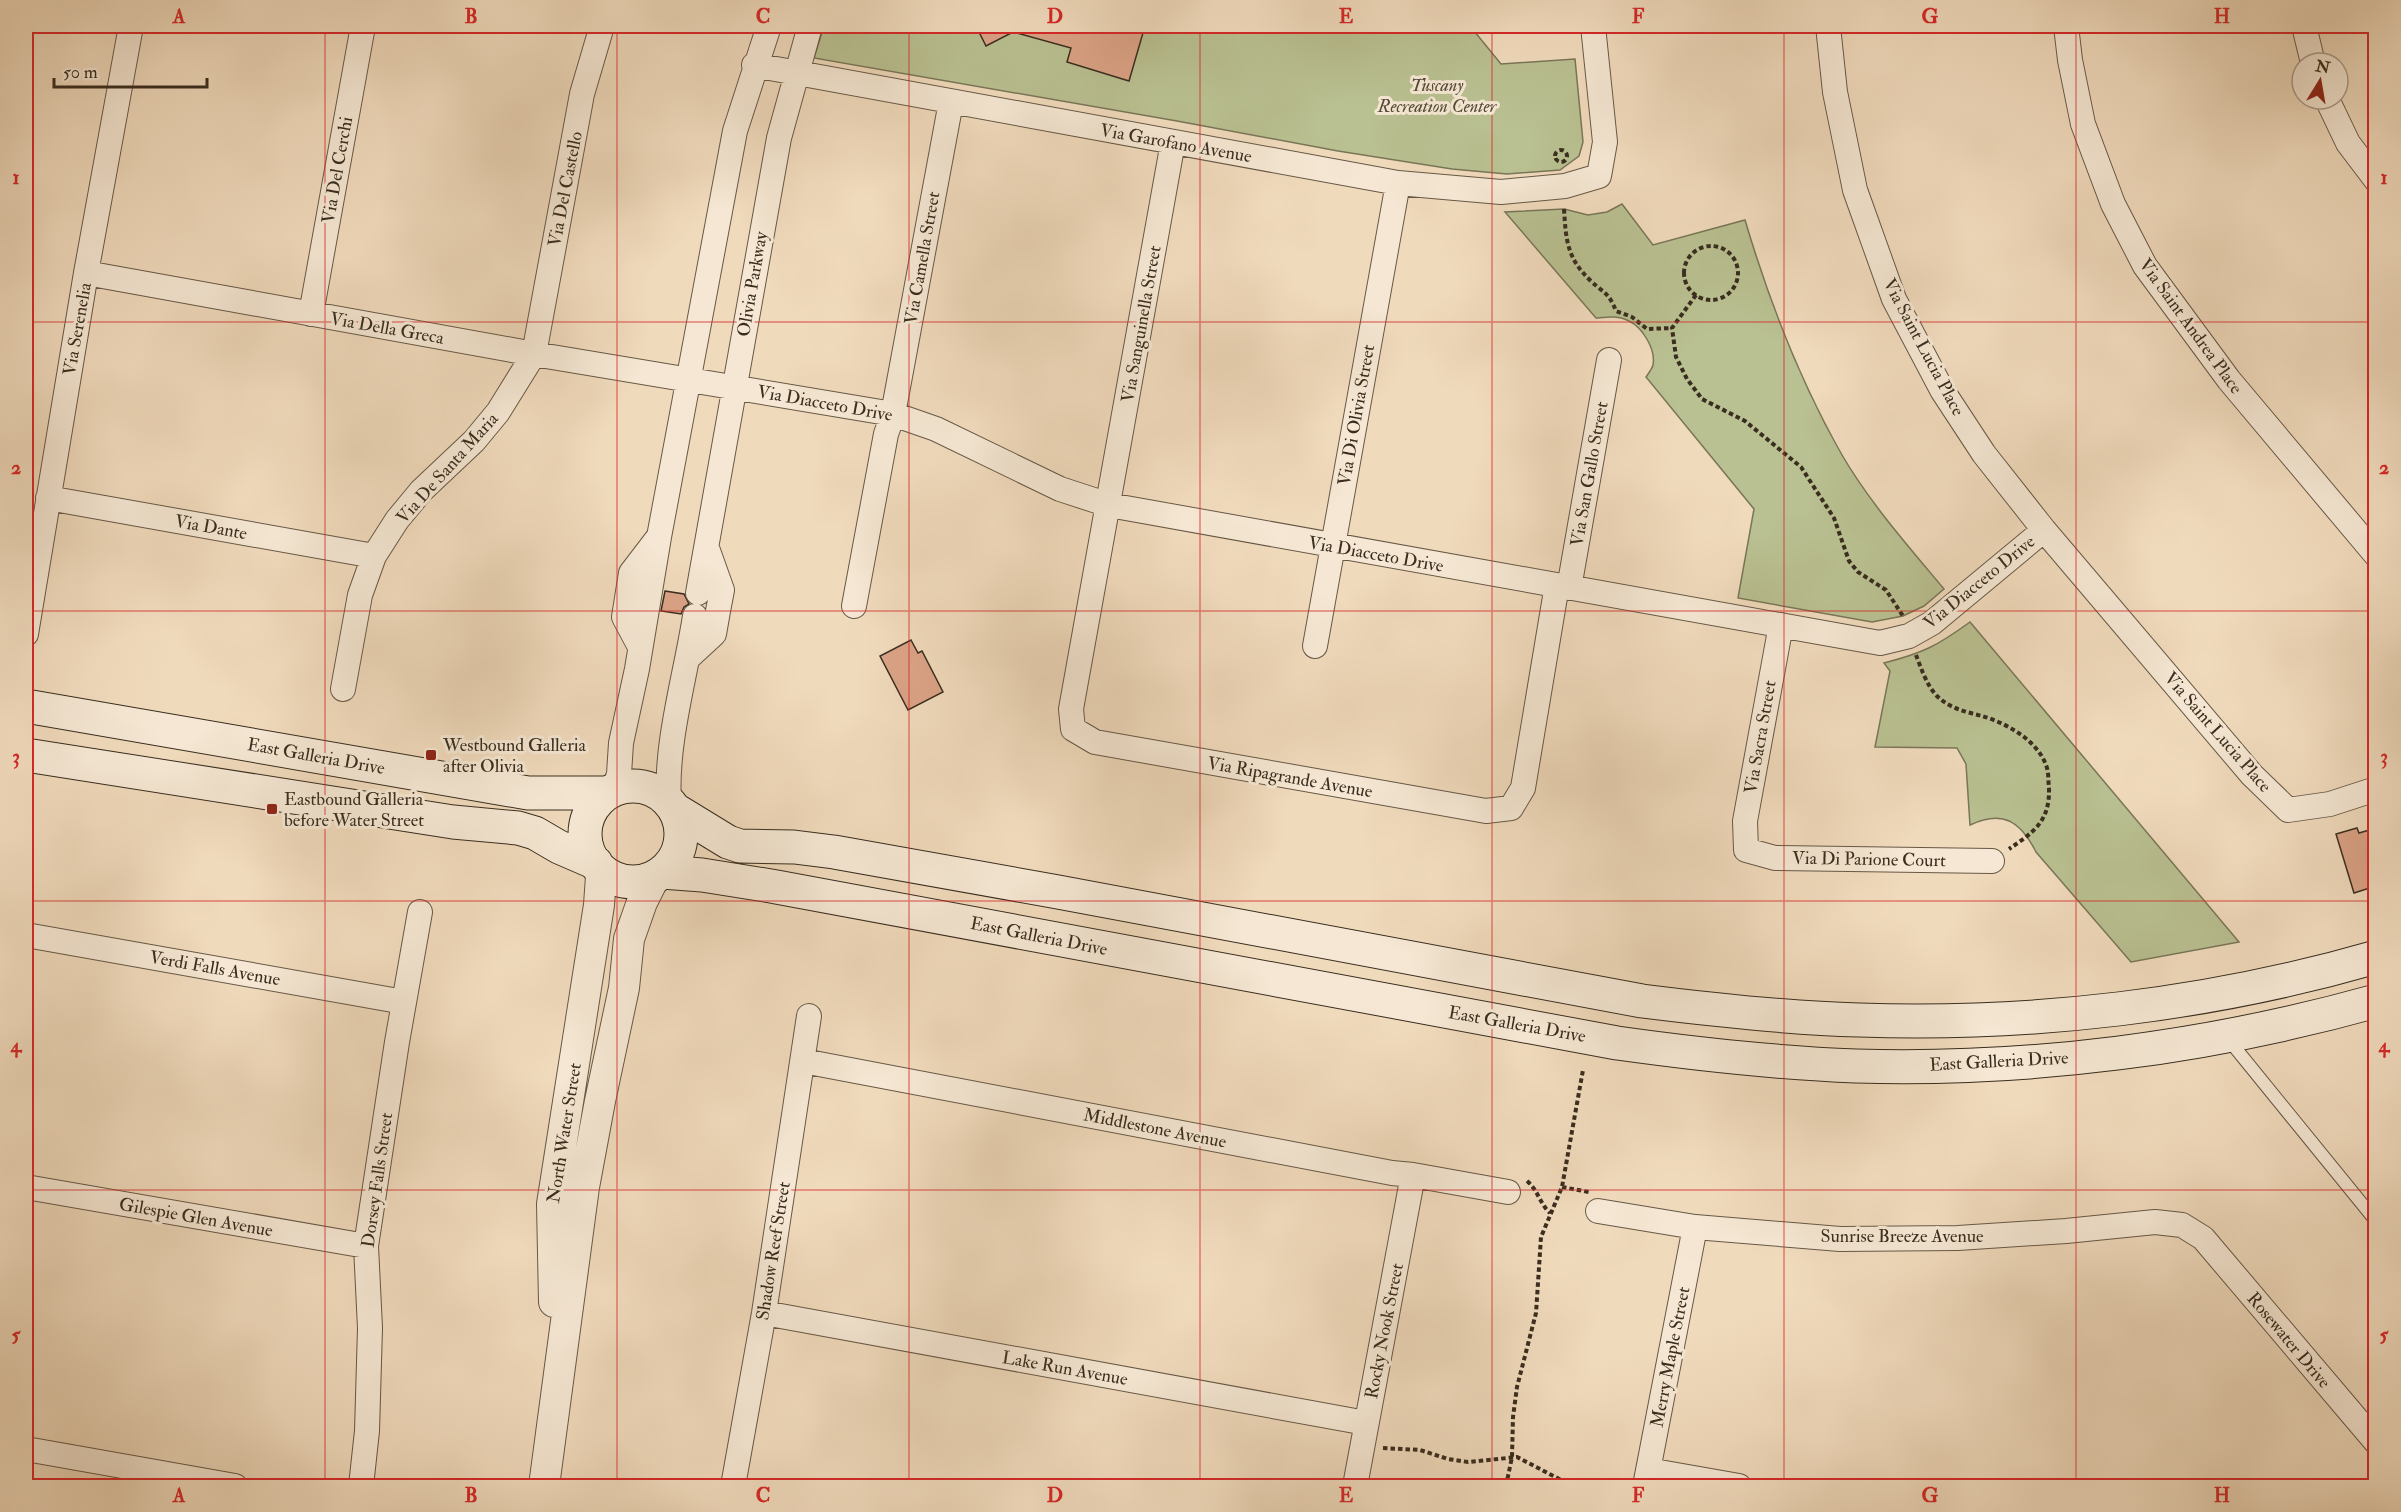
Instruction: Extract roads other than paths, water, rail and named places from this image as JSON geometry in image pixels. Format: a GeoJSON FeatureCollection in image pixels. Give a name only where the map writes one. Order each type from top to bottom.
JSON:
{"type":"FeatureCollection","features":[{"type":"Feature","properties":{"kind":"main road","name":"East Galleria Drive"},"geometry":{"type":"LineString","coordinates":[[26,706],[528,793],[611,792]]}},
{"type":"Feature","properties":{"kind":"main road"},"geometry":{"type":"LineString","coordinates":[[26,755],[453,822],[518,828],[535,833],[597,865],[616,879],[632,882],[659,874],[674,861],[680,846],[682,830],[678,814],[656,791],[641,786],[625,786],[611,792],[589,814],[585,829],[586,845],[597,865]]}},
{"type":"Feature","properties":{"kind":"main road"},"geometry":{"type":"LineString","coordinates":[[671,805],[728,842],[740,846],[834,852],[1642,1001],[1735,1012],[1860,1020],[1969,1020],[2101,1011],[2172,1001],[2294,978],[2376,957]]}},
{"type":"Feature","properties":{"kind":"main road","name":"East Galleria Drive"},"geometry":{"type":"LineString","coordinates":[[659,874],[702,875],[771,886],[1617,1043],[1712,1056],[1857,1066],[2011,1063],[2140,1050],[2225,1036],[2376,1000]]}},
{"type":"Feature","properties":{"kind":"street","name":"Via Serenelia"},"geometry":{"type":"LineString","coordinates":[[26,634],[86,273],[131,26]]}},
{"type":"Feature","properties":{"kind":"street","name":"Via Del Cerchi"},"geometry":{"type":"LineString","coordinates":[[311,314],[363,26]]}},
{"type":"Feature","properties":{"kind":"street","name":"Via Del Castello"},"geometry":{"type":"LineString","coordinates":[[534,354],[582,94],[602,26]]}},
{"type":"Feature","properties":{"kind":"street"},"geometry":{"type":"LineString","coordinates":[[611,792],[619,774],[621,743],[640,648],[624,617],[631,573],[659,537],[735,131],[754,65],[769,26]]}},
{"type":"Feature","properties":{"kind":"street","name":"Olivia Parkway"},"geometry":{"type":"LineString","coordinates":[[671,805],[667,776],[733,387],[779,138],[810,26]]}},
{"type":"Feature","properties":{"kind":"street","name":"Via Garofano Avenue"},"geometry":{"type":"LineString","coordinates":[[754,65],[1398,183],[1501,192],[1566,186],[1599,176],[1605,142],[1593,26]]}},
{"type":"Feature","properties":{"kind":"street","name":"Via Saint Lucia Place"},"geometry":{"type":"LineString","coordinates":[[1828,26],[1835,92],[1856,190],[1894,299],[1948,399],[1984,454],[2044,530],[2252,775],[2288,810],[2330,804],[2376,789]]}},
{"type":"Feature","properties":{"kind":"street","name":"Via Saint Andrea Place"},"geometry":{"type":"LineString","coordinates":[[2066,26],[2070,60],[2083,124],[2113,204],[2145,266],[2229,380],[2376,555]]}},
{"type":"Feature","properties":{"kind":"street"},"geometry":{"type":"LineString","coordinates":[[2304,26],[2310,51]]}},
{"type":"Feature","properties":{"kind":"street","name":"Via Camella Street"},"geometry":{"type":"LineString","coordinates":[[854,606],[886,434],[893,414],[951,102]]}},
{"type":"Feature","properties":{"kind":"street"},"geometry":{"type":"LineString","coordinates":[[2333,111],[2348,142],[2376,180]]}},
{"type":"Feature","properties":{"kind":"street","name":"Via Sanguinella Street"},"geometry":{"type":"LineString","coordinates":[[1073,729],[1071,709],[1173,142]]}},
{"type":"Feature","properties":{"kind":"street","name":"Via Di Olivia Street"},"geometry":{"type":"LineString","coordinates":[[1314,646],[1398,183]]}},
{"type":"Feature","properties":{"kind":"street","name":"Via Della Greca"},"geometry":{"type":"LineString","coordinates":[[86,273],[689,380]]}},
{"type":"Feature","properties":{"kind":"street","name":"Via De Santa Maria"},"geometry":{"type":"LineString","coordinates":[[343,689],[360,595],[374,556],[397,520],[421,491],[474,441],[498,412],[534,354]]}},
{"type":"Feature","properties":{"kind":"street","name":"Via San Gallo Street"},"geometry":{"type":"LineString","coordinates":[[1511,808],[1523,788],[1609,360]]}},
{"type":"Feature","properties":{"kind":"street","name":"Via Diacceto Drive"},"geometry":{"type":"LineString","coordinates":[[689,380],[893,414],[936,429],[1060,489],[1109,505],[1880,643],[1909,636],[1932,623],[2044,530]]}},
{"type":"Feature","properties":{"kind":"street","name":"Via Dante"},"geometry":{"type":"LineString","coordinates":[[48,498],[374,556]]}},
{"type":"Feature","properties":{"kind":"street","name":"Olivia Parkway"},"geometry":{"type":"LineString","coordinates":[[688,658],[714,634],[722,590],[706,546]]}},
{"type":"Feature","properties":{"kind":"street","name":"Via Sacra Street"},"geometry":{"type":"LineString","coordinates":[[1746,850],[1745,821],[1781,625]]}},
{"type":"Feature","properties":{"kind":"street","name":"Via Ripagrande Avenue"},"geometry":{"type":"LineString","coordinates":[[1073,729],[1095,742],[1486,811],[1511,808]]}},
{"type":"Feature","properties":{"kind":"street","name":"Via Di Parione Court"},"geometry":{"type":"LineString","coordinates":[[1746,850],[1775,858],[1992,861]]}},
{"type":"Feature","properties":{"kind":"street","name":"North Water Street"},"geometry":{"type":"LineString","coordinates":[[556,1401],[552,1204],[599,904],[600,876],[597,865]]}},
{"type":"Feature","properties":{"kind":"street","name":"North Water Street"},"geometry":{"type":"LineString","coordinates":[[544,1486],[584,1187],[624,988],[629,939],[642,902],[659,874]]}},
{"type":"Feature","properties":{"kind":"street","name":"Dorsey Falls Street"},"geometry":{"type":"LineString","coordinates":[[361,1486],[367,1431],[370,1328],[366,1246],[420,912]]}},
{"type":"Feature","properties":{"kind":"street","name":"Verdi Falls Avenue"},"geometry":{"type":"LineString","coordinates":[[26,934],[404,1002]]}},
{"type":"Feature","properties":{"kind":"street","name":"Shadow Reef Street"},"geometry":{"type":"LineString","coordinates":[[733,1486],[764,1313],[809,1016]]}},
{"type":"Feature","properties":{"kind":"street","name":"Middlestone Avenue"},"geometry":{"type":"LineString","coordinates":[[803,1061],[1392,1173],[1514,1185]]}},
{"type":"Feature","properties":{"kind":"street","name":"Rocky Nook Street"},"geometry":{"type":"LineString","coordinates":[[1355,1486],[1413,1175]]}},
{"type":"Feature","properties":{"kind":"street","name":"Gilespie Glen Avenue"},"geometry":{"type":"LineString","coordinates":[[26,1187],[366,1246]]}},
{"type":"Feature","properties":{"kind":"street","name":"Sunrise Breeze Avenue"},"geometry":{"type":"LineString","coordinates":[[1596,1202],[1695,1227],[1840,1239],[1958,1238],[2155,1222],[2182,1225],[2203,1238]]}},
{"type":"Feature","properties":{"kind":"street","name":"Merry Maple Street"},"geometry":{"type":"LineString","coordinates":[[1647,1478],[1695,1227]]}},
{"type":"Feature","properties":{"kind":"street","name":"Rosewater Drive"},"geometry":{"type":"LineString","coordinates":[[2203,1238],[2376,1442]]}},
{"type":"Feature","properties":{"kind":"street","name":"Lake Run Avenue"},"geometry":{"type":"LineString","coordinates":[[764,1313],[1366,1423]]}},
{"type":"Feature","properties":{"kind":"street"},"geometry":{"type":"LineString","coordinates":[[26,1449],[235,1486]]}},
{"type":"Feature","properties":{"kind":"street"},"geometry":{"type":"LineString","coordinates":[[1647,1478],[1739,1486]]}},
{"type":"Feature","properties":{"kind":"lane"},"geometry":{"type":"LineString","coordinates":[[2225,1036],[2376,1221]]}},
{"type":"Feature","properties":{"kind":"place","name":"Westbound Galleria after Olivia"},"geometry":{"type":"Point","coordinates":[431,755]}},
{"type":"Feature","properties":{"kind":"place","name":"Eastbound Galleria before Water Street"},"geometry":{"type":"Point","coordinates":[272,809]}},
{"type":"Feature","properties":{"kind":"park label","name":"Tuscany Recreation Center"},"geometry":{"type":"Point","coordinates":[1437,95]}}]}
